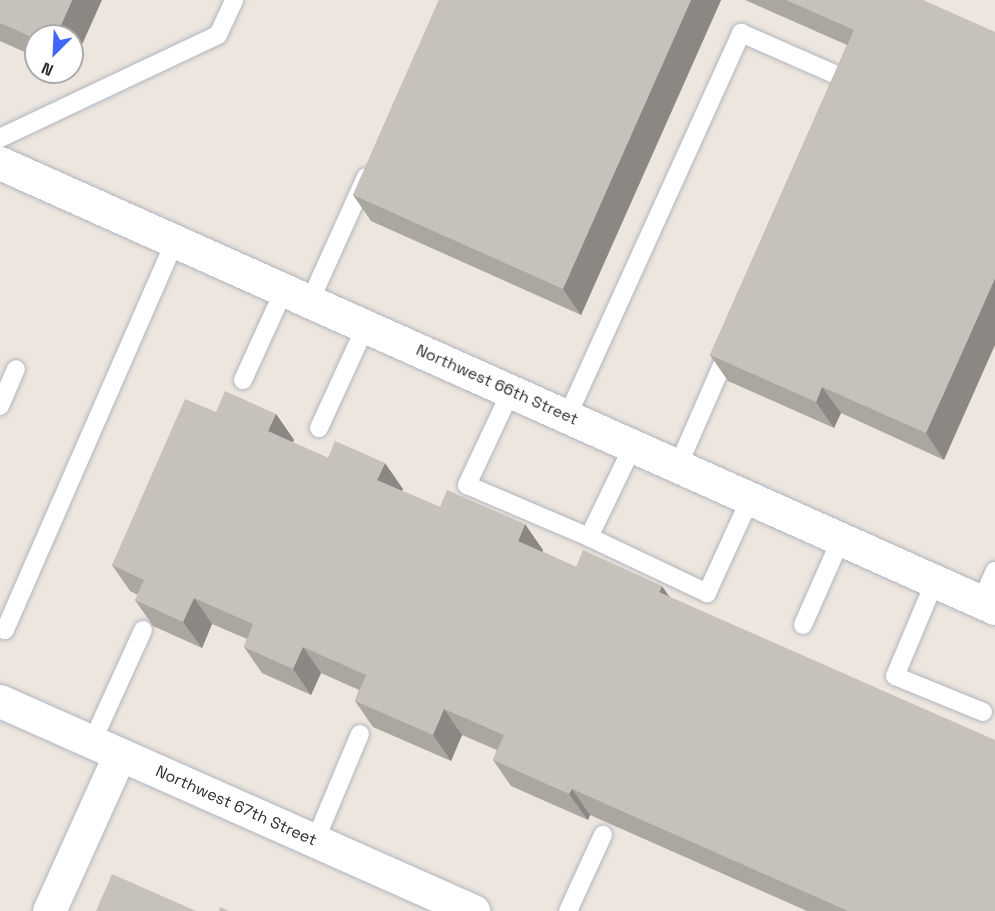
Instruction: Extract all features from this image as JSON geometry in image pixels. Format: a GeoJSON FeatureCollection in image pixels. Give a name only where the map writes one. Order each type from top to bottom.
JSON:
{"type":"FeatureCollection","features":[{"type":"Feature","properties":{"kind":"street","name":"Northwest 66th Street"},"geometry":{"type":"LineString","coordinates":[[0,163],[988,605]]}},
{"type":"Feature","properties":{"kind":"street","name":"Northwest 67th Street"},"geometry":{"type":"LineString","coordinates":[[0,701],[473,911]]}},
{"type":"Feature","properties":{"kind":"street"},"geometry":{"type":"LineString","coordinates":[[49,911],[106,748]]}},
{"type":"Feature","properties":{"kind":"lane"},"geometry":{"type":"LineString","coordinates":[[0,138],[218,35],[234,0]]}},
{"type":"Feature","properties":{"kind":"lane"},"geometry":{"type":"LineString","coordinates":[[567,417],[741,33],[846,78],[837,100]]}},
{"type":"Feature","properties":{"kind":"lane"},"geometry":{"type":"LineString","coordinates":[[243,380],[297,296],[373,162]]}},
{"type":"Feature","properties":{"kind":"lane"},"geometry":{"type":"LineString","coordinates":[[0,628],[5,630],[175,241]]}},
{"type":"Feature","properties":{"kind":"lane"},"geometry":{"type":"LineString","coordinates":[[319,428],[366,326]]}},
{"type":"Feature","properties":{"kind":"lane"},"geometry":{"type":"LineString","coordinates":[[678,466],[734,337]]}},
{"type":"Feature","properties":{"kind":"lane"},"geometry":{"type":"LineString","coordinates":[[0,406],[16,369]]}},
{"type":"Feature","properties":{"kind":"lane"},"geometry":{"type":"LineString","coordinates":[[511,391],[467,485],[589,537],[707,593],[750,499]]}},
{"type":"Feature","properties":{"kind":"lane"},"geometry":{"type":"LineString","coordinates":[[589,537],[633,446]]}},
{"type":"Feature","properties":{"kind":"lane"},"geometry":{"type":"LineString","coordinates":[[803,625],[841,539]]}},
{"type":"Feature","properties":{"kind":"lane"},"geometry":{"type":"LineString","coordinates":[[988,605],[995,571]]}},
{"type":"Feature","properties":{"kind":"lane"},"geometry":{"type":"LineString","coordinates":[[935,581],[895,676],[983,712]]}},
{"type":"Feature","properties":{"kind":"lane"},"geometry":{"type":"LineString","coordinates":[[106,748],[143,630]]}},
{"type":"Feature","properties":{"kind":"lane"},"geometry":{"type":"LineString","coordinates":[[315,841],[360,734]]}},
{"type":"Feature","properties":{"kind":"lane"},"geometry":{"type":"LineString","coordinates":[[568,911],[603,835]]}},
{"type":"Feature","properties":{"kind":"building"},"geometry":{"type":"Polygon","coordinates":[[[0,0],[72,0],[61,24],[24,24],[24,34],[0,23],[0,0]]]}},
{"type":"Feature","properties":{"kind":"building"},"geometry":{"type":"Polygon","coordinates":[[[439,0],[691,0],[563,289],[353,195],[439,0]]]}},
{"type":"Feature","properties":{"kind":"building"},"geometry":{"type":"Polygon","coordinates":[[[786,0],[923,0],[995,32],[995,278],[926,433],[822,387],[816,402],[710,355],[854,30],[786,0]]]}},
{"type":"Feature","properties":{"kind":"building"},"geometry":{"type":"Polygon","coordinates":[[[225,391],[276,414],[268,431],[328,458],[335,441],[385,463],[377,480],[440,507],[447,490],[525,524],[518,541],[576,567],[583,550],[662,586],[659,592],[995,740],[995,911],[848,911],[572,789],[569,794],[493,760],[504,735],[444,709],[433,735],[355,701],[366,675],[303,647],[293,669],[244,647],[253,624],[194,598],[183,622],[135,600],[144,580],[112,565],[185,399],[216,412],[225,391]]]}},
{"type":"Feature","properties":{"kind":"building"},"geometry":{"type":"Polygon","coordinates":[[[112,874],[196,911],[96,911],[112,874]]]}}]}
